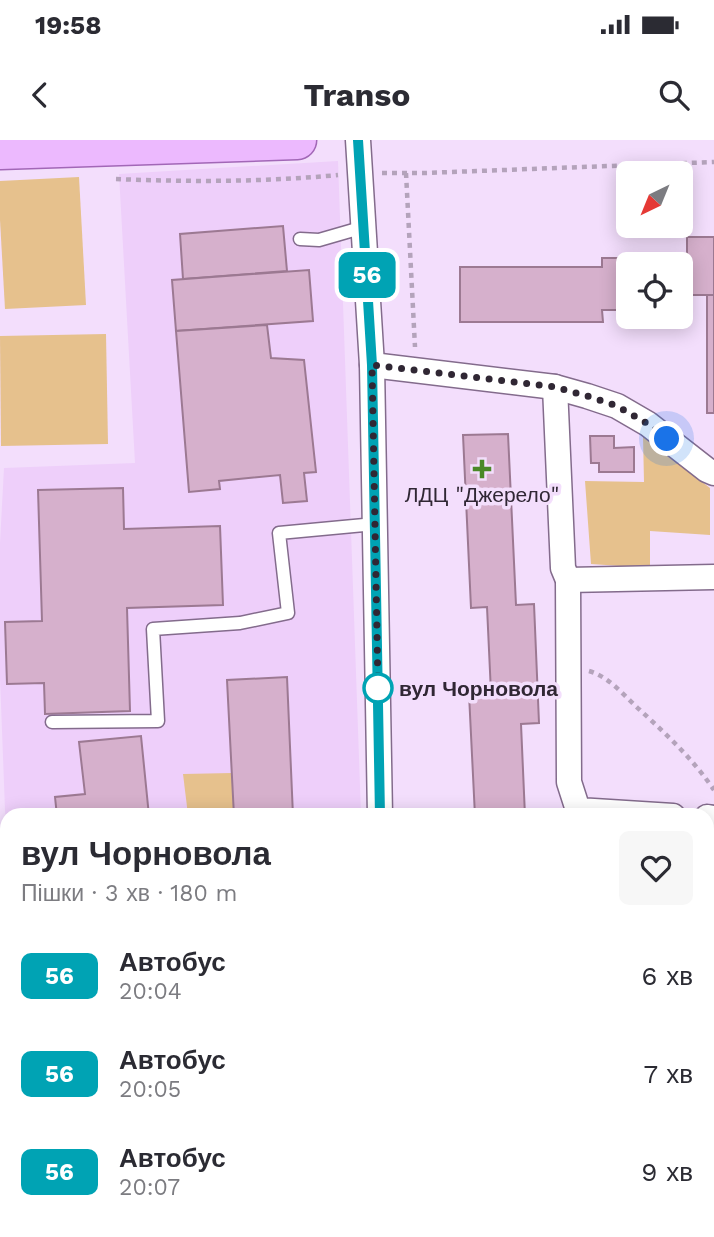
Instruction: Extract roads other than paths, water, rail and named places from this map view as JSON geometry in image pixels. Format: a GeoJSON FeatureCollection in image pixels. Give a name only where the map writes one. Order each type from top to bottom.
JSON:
{"type":"FeatureCollection","features":[{"type":"Feature","properties":{"kind":"main road"},"geometry":{"type":"LineString","coordinates":[[0,150],[297,140]]}},
{"type":"Feature","properties":{"kind":"street"},"geometry":{"type":"LineString","coordinates":[[358,140],[372,365],[380,808]]}},
{"type":"Feature","properties":{"kind":"street"},"geometry":{"type":"LineString","coordinates":[[372,365],[555,387],[587,396],[617,406],[648,424],[714,473]]}},
{"type":"Feature","properties":{"kind":"street"},"geometry":{"type":"LineString","coordinates":[[555,387],[563,568],[568,580],[569,782],[577,808]]}},
{"type":"Feature","properties":{"kind":"street"},"geometry":{"type":"LineString","coordinates":[[568,580],[714,578]]}},
{"type":"Feature","properties":{"kind":"lane"},"geometry":{"type":"LineString","coordinates":[[300,239],[318,240],[364,227]]}},
{"type":"Feature","properties":{"kind":"lane"},"geometry":{"type":"LineString","coordinates":[[52,722],[158,721],[153,629],[240,623],[288,613],[279,533],[375,524]]}},
{"type":"Feature","properties":{"kind":"place","name":"ЛДЦ \"Джерело\""},"geometry":{"type":"Point","coordinates":[482,469]}},
{"type":"Feature","properties":{"kind":"place","name":"вул Чорновола"},"geometry":{"type":"Point","coordinates":[378,688]}}]}
